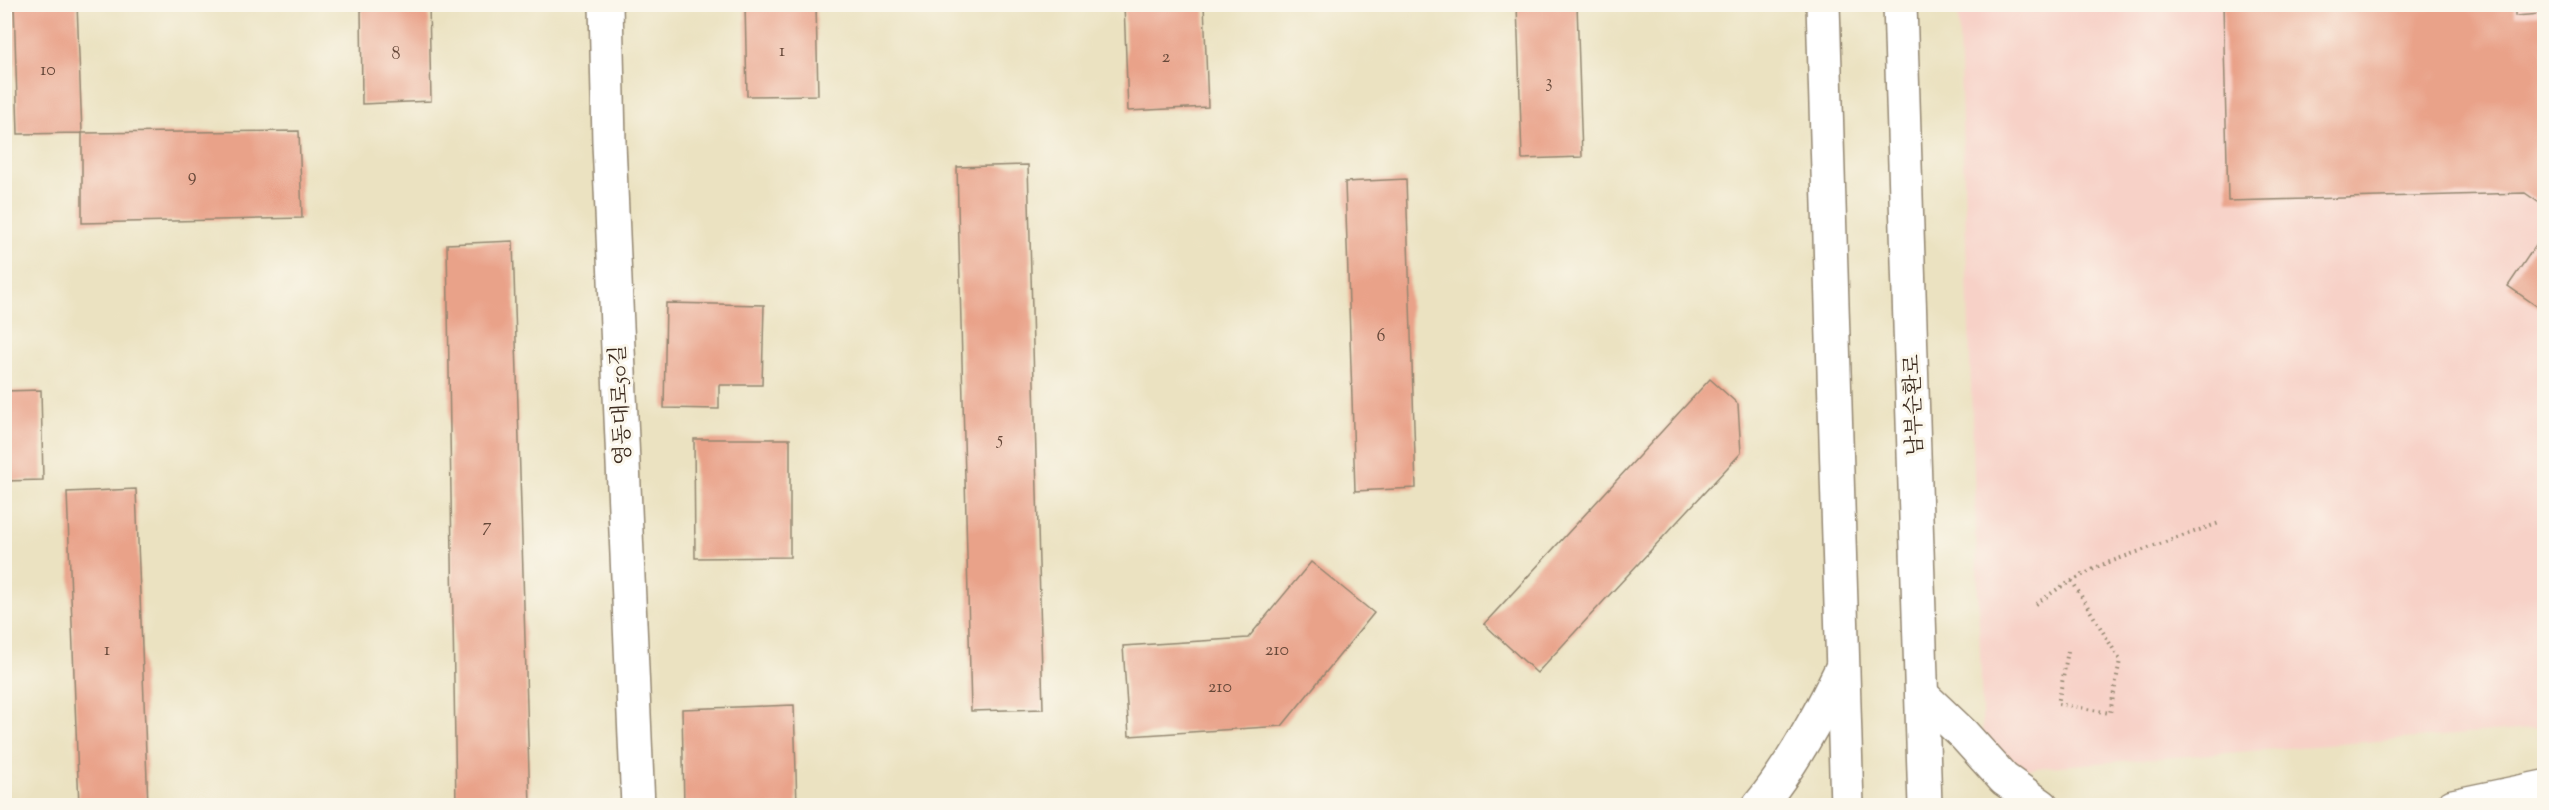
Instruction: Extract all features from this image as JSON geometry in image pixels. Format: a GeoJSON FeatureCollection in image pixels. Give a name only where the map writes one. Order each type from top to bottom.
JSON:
{"type":"FeatureCollection","features":[{"type":"Feature","properties":{"kind":"main road","name":"영동대로50길"},"geometry":{"type":"LineString","coordinates":[[606,4],[609,155],[638,806]]}},
{"type":"Feature","properties":{"kind":"main road"},"geometry":{"type":"LineString","coordinates":[[1823,4],[1847,806]]}},
{"type":"Feature","properties":{"kind":"main road","name":"남부순환로"},"geometry":{"type":"LineString","coordinates":[[1900,4],[1925,806]]}},
{"type":"Feature","properties":{"kind":"main road"},"geometry":{"type":"LineString","coordinates":[[1758,806],[1776,784],[1812,730],[1844,666]]}},
{"type":"Feature","properties":{"kind":"main road"},"geometry":{"type":"LineString","coordinates":[[1922,695],[1964,735],[2004,779],[2042,806]]}},
{"type":"Feature","properties":{"kind":"main road"},"geometry":{"type":"LineString","coordinates":[[2453,806],[2544,787]]}},
{"type":"Feature","properties":{"kind":"path"},"geometry":{"type":"LineString","coordinates":[[2036,604],[2101,565],[2219,523]]}},
{"type":"Feature","properties":{"kind":"path"},"geometry":{"type":"LineString","coordinates":[[2068,651],[2058,704],[2110,713],[2120,660],[2072,581]]}},
{"type":"Feature","properties":{"kind":"shaded area"},"geometry":{"type":"Polygon","coordinates":[[[1958,5],[2544,5],[2544,728],[1984,772],[1958,5]]]}},
{"type":"Feature","properties":{"kind":"building"},"geometry":{"type":"Polygon","coordinates":[[[14,4],[77,4],[82,133],[18,134],[14,4]]]}},
{"type":"Feature","properties":{"kind":"building"},"geometry":{"type":"Polygon","coordinates":[[[361,4],[429,4],[431,101],[362,104],[361,4]]]}},
{"type":"Feature","properties":{"kind":"building"},"geometry":{"type":"Polygon","coordinates":[[[745,4],[816,4],[818,95],[747,96],[745,4]]]}},
{"type":"Feature","properties":{"kind":"building"},"geometry":{"type":"Polygon","coordinates":[[[1124,4],[1204,4],[1208,107],[1128,111],[1124,4]]]}},
{"type":"Feature","properties":{"kind":"building"},"geometry":{"type":"Polygon","coordinates":[[[1517,4],[1577,4],[1582,157],[1522,159],[1517,4]]]}},
{"type":"Feature","properties":{"kind":"building"},"geometry":{"type":"Polygon","coordinates":[[[2223,4],[2515,4],[2515,16],[2541,14],[2544,11],[2544,206],[2525,193],[2228,201],[2223,4]]]}},
{"type":"Feature","properties":{"kind":"building"},"geometry":{"type":"Polygon","coordinates":[[[299,131],[302,218],[82,223],[82,133],[299,131]]]}},
{"type":"Feature","properties":{"kind":"building"},"geometry":{"type":"Polygon","coordinates":[[[1028,165],[1043,709],[971,711],[957,167],[1028,165]]]}},
{"type":"Feature","properties":{"kind":"building"},"geometry":{"type":"Polygon","coordinates":[[[1406,179],[1416,488],[1355,491],[1345,182],[1406,179]]]}},
{"type":"Feature","properties":{"kind":"building"},"geometry":{"type":"Polygon","coordinates":[[[2544,233],[2544,311],[2508,286],[2544,233]]]}},
{"type":"Feature","properties":{"kind":"building"},"geometry":{"type":"Polygon","coordinates":[[[513,241],[530,806],[456,806],[447,244],[513,241]]]}},
{"type":"Feature","properties":{"kind":"building"},"geometry":{"type":"Polygon","coordinates":[[[666,303],[764,305],[762,385],[719,385],[719,409],[664,408],[666,303]]]}},
{"type":"Feature","properties":{"kind":"building"},"geometry":{"type":"Polygon","coordinates":[[[1710,379],[1738,404],[1741,453],[1537,673],[1484,624],[1710,379]]]}},
{"type":"Feature","properties":{"kind":"building"},"geometry":{"type":"Polygon","coordinates":[[[41,390],[43,480],[4,481],[4,391],[41,390]]]}},
{"type":"Feature","properties":{"kind":"building"},"geometry":{"type":"Polygon","coordinates":[[[694,439],[790,439],[790,557],[695,558],[694,439]]]}},
{"type":"Feature","properties":{"kind":"building"},"geometry":{"type":"Polygon","coordinates":[[[136,489],[148,806],[79,806],[67,492],[136,489]]]}},
{"type":"Feature","properties":{"kind":"building"},"geometry":{"type":"Polygon","coordinates":[[[1311,562],[1374,613],[1282,726],[1129,736],[1123,646],[1248,638],[1311,562]]]}},
{"type":"Feature","properties":{"kind":"building"},"geometry":{"type":"Polygon","coordinates":[[[794,705],[797,806],[684,806],[682,709],[794,705]]]}}]}
